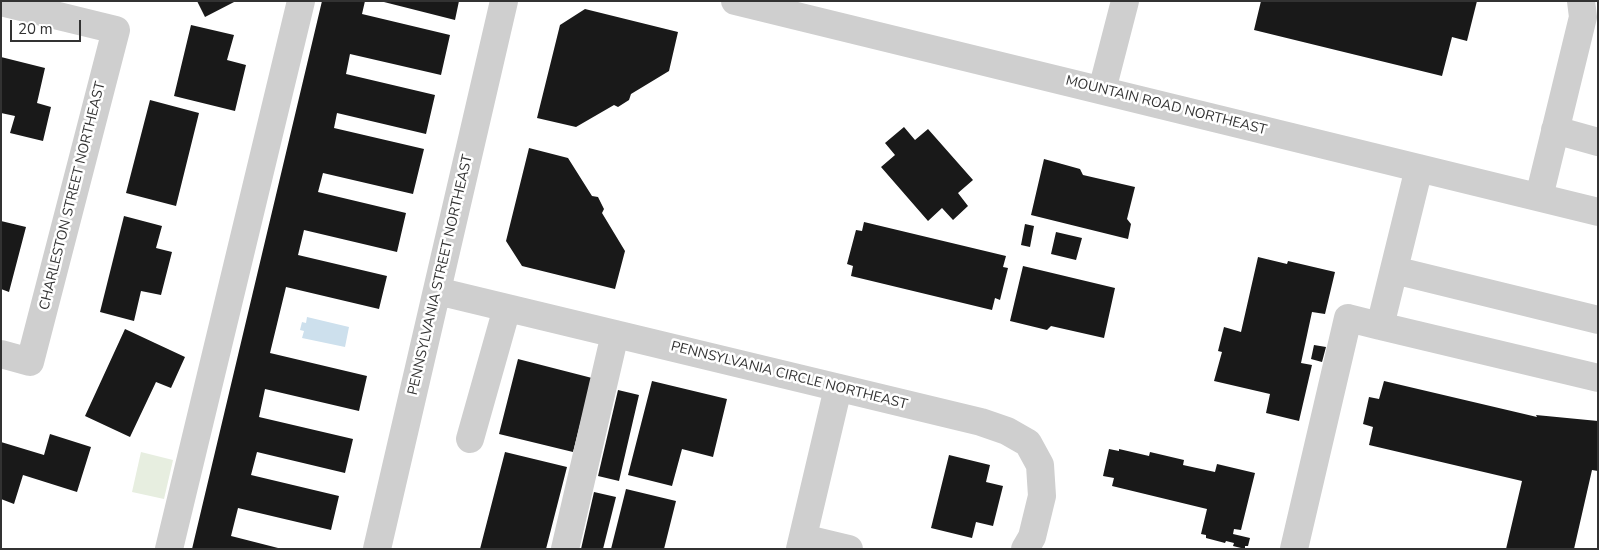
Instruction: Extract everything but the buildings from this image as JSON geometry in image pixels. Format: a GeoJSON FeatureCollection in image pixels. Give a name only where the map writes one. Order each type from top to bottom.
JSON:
{"type":"FeatureCollection","features":[{"type":"Feature","properties":{"kind":"street"},"geometry":{"type":"LineString","coordinates":[[169,549],[301,1]]}},
{"type":"Feature","properties":{"kind":"street","name":"PENNSYLVANIA STREET NORTHEAST"},"geometry":{"type":"LineString","coordinates":[[377,549],[504,1]]}},
{"type":"Feature","properties":{"kind":"street","name":"MOUNTAIN ROAD NORTHEAST"},"geometry":{"type":"LineString","coordinates":[[735,1],[1598,212]]}},
{"type":"Feature","properties":{"kind":"street"},"geometry":{"type":"LineString","coordinates":[[1102,90],[1125,1]]}},
{"type":"Feature","properties":{"kind":"street","name":"CHARLESTON STREET NORTHEAST"},"geometry":{"type":"LineString","coordinates":[[1,2],[116,30],[30,362],[1,354]]}},
{"type":"Feature","properties":{"kind":"street"},"geometry":{"type":"LineString","coordinates":[[1539,197],[1586,3]]}},
{"type":"Feature","properties":{"kind":"street"},"geometry":{"type":"LineString","coordinates":[[1555,130],[1598,142]]}},
{"type":"Feature","properties":{"kind":"street"},"geometry":{"type":"LineString","coordinates":[[1380,326],[1419,168]]}},
{"type":"Feature","properties":{"kind":"street"},"geometry":{"type":"LineString","coordinates":[[1394,270],[1598,320]]}},
{"type":"Feature","properties":{"kind":"street","name":"PENNSYLVANIA CIRCLE NORTHEAST"},"geometry":{"type":"LineString","coordinates":[[437,291],[981,422],[1007,431],[1028,443],[1040,465],[1042,496],[1032,538],[1025,549]]}},
{"type":"Feature","properties":{"kind":"street"},"geometry":{"type":"LineString","coordinates":[[470,439],[507,308]]}},
{"type":"Feature","properties":{"kind":"street"},"geometry":{"type":"LineString","coordinates":[[1294,549],[1348,318],[1598,378]]}},
{"type":"Feature","properties":{"kind":"street"},"geometry":{"type":"LineString","coordinates":[[565,549],[615,334]]}},
{"type":"Feature","properties":{"kind":"street"},"geometry":{"type":"LineString","coordinates":[[838,388],[801,543],[849,549]]}},
{"type":"Feature","properties":{"kind":"shaded area"},"geometry":{"type":"Polygon","coordinates":[[[141,452],[173,460],[164,499],[132,492],[141,452]]]}},
{"type":"Feature","properties":{"kind":"water"},"geometry":{"type":"Polygon","coordinates":[[[307,317],[349,327],[345,347],[302,338],[304,331],[300,330],[302,322],[306,323],[307,317]]]}}]}
